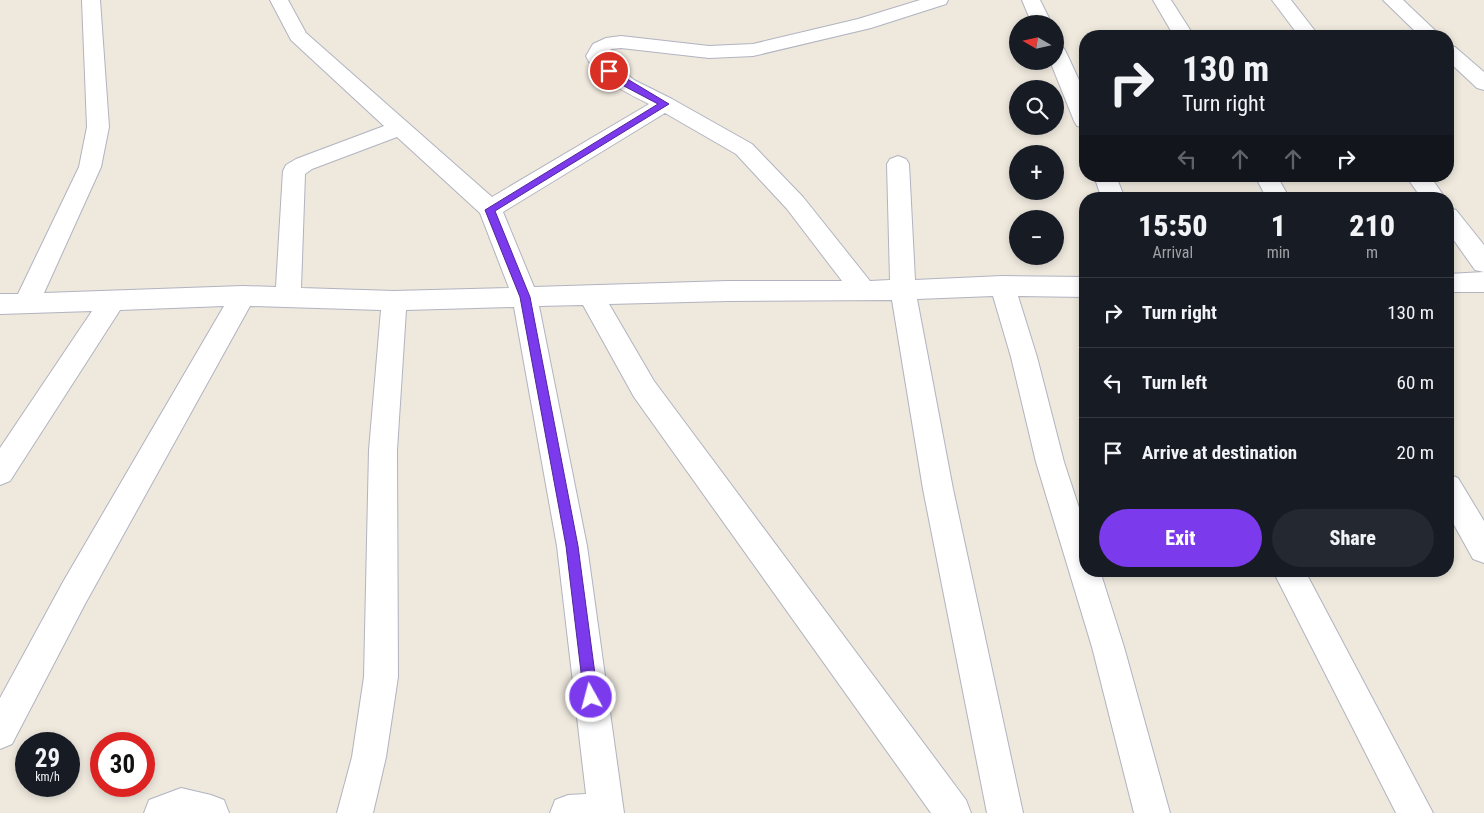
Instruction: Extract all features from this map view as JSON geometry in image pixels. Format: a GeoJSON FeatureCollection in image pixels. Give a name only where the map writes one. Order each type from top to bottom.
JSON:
{"type":"FeatureCollection","features":[{"type":"Feature","properties":{"kind":"street"},"geometry":{"type":"LineString","coordinates":[[27,302],[90,167],[98,127],[91,0]]}},
{"type":"Feature","properties":{"kind":"street"},"geometry":{"type":"LineString","coordinates":[[279,0],[298,36],[490,210],[525,297],[572,546],[606,812],[568,813]]}},
{"type":"Feature","properties":{"kind":"street"},"geometry":{"type":"LineString","coordinates":[[862,288],[795,203],[744,149],[627,84],[609,71],[598,61],[596,56],[600,48],[606,44],[621,42],[709,52],[753,50],[864,24],[939,0]]}},
{"type":"Feature","properties":{"kind":"street"},"geometry":{"type":"LineString","coordinates":[[1031,0],[1038,15]]}},
{"type":"Feature","properties":{"kind":"street"},"geometry":{"type":"LineString","coordinates":[[1162,0],[1180,30]]}},
{"type":"Feature","properties":{"kind":"street"},"geometry":{"type":"LineString","coordinates":[[1281,0],[1304,30]]}},
{"type":"Feature","properties":{"kind":"street"},"geometry":{"type":"LineString","coordinates":[[1392,0],[1424,30]]}},
{"type":"Feature","properties":{"kind":"street"},"geometry":{"type":"LineString","coordinates":[[1454,56],[1484,83]]}},
{"type":"Feature","properties":{"kind":"street"},"geometry":{"type":"LineString","coordinates":[[1064,69],[1079,105]]}},
{"type":"Feature","properties":{"kind":"street"},"geometry":{"type":"LineString","coordinates":[[490,210],[665,104]]}},
{"type":"Feature","properties":{"kind":"street"},"geometry":{"type":"LineString","coordinates":[[288,297],[294,171],[304,164],[400,128]]}},
{"type":"Feature","properties":{"kind":"street"},"geometry":{"type":"LineString","coordinates":[[898,164],[903,290],[938,489],[1005,813]]}},
{"type":"Feature","properties":{"kind":"street"},"geometry":{"type":"LineString","coordinates":[[1422,182],[1430,192]]}},
{"type":"Feature","properties":{"kind":"street"},"geometry":{"type":"LineString","coordinates":[[1454,224],[1484,263]]}},
{"type":"Feature","properties":{"kind":"street"},"geometry":{"type":"LineString","coordinates":[[1454,283],[1484,282]]}},
{"type":"Feature","properties":{"kind":"street"},"geometry":{"type":"LineString","coordinates":[[0,304],[243,296],[394,301],[590,294],[862,288],[903,290],[1002,286],[1079,287]]}},
{"type":"Feature","properties":{"kind":"street"},"geometry":{"type":"LineString","coordinates":[[1002,286],[1024,357],[1050,462],[1079,554]]}},
{"type":"Feature","properties":{"kind":"street"},"geometry":{"type":"LineString","coordinates":[[590,294],[644,389],[953,813]]}},
{"type":"Feature","properties":{"kind":"street"},"geometry":{"type":"LineString","coordinates":[[0,732],[74,593],[243,296]]}},
{"type":"Feature","properties":{"kind":"street"},"geometry":{"type":"LineString","coordinates":[[0,472],[113,300]]}},
{"type":"Feature","properties":{"kind":"street"},"geometry":{"type":"LineString","coordinates":[[355,813],[369,757],[381,677],[383,450],[394,301]]}},
{"type":"Feature","properties":{"kind":"street"},"geometry":{"type":"LineString","coordinates":[[1454,497],[1484,549]]}},
{"type":"Feature","properties":{"kind":"street"},"geometry":{"type":"LineString","coordinates":[[1086,577],[1108,647],[1152,813]]}},
{"type":"Feature","properties":{"kind":"street"},"geometry":{"type":"LineString","coordinates":[[1291,577],[1415,813]]}},
{"type":"Feature","properties":{"kind":"street"},"geometry":{"type":"LineString","coordinates":[[162,813],[181,806],[211,813]]}},
{"type":"Feature","properties":{"kind":"route"},"geometry":{"type":"LineString","coordinates":[[591,697],[572,546],[525,297],[490,210],[665,104],[627,84],[609,71]]}}]}
